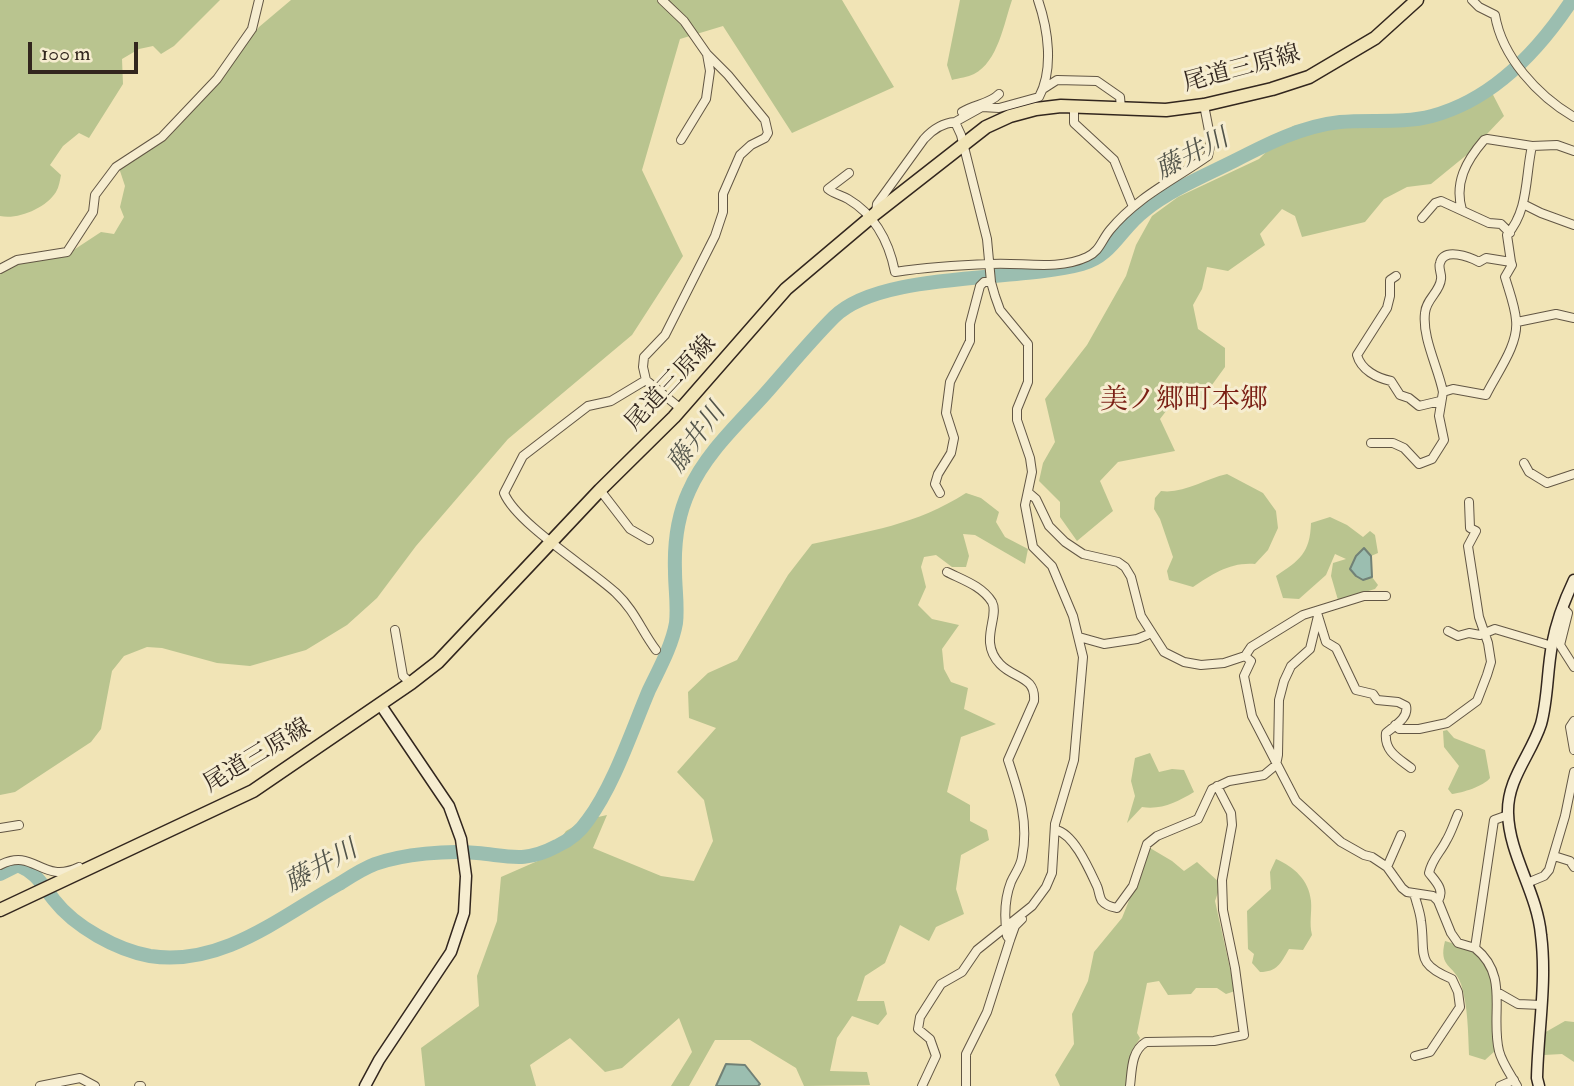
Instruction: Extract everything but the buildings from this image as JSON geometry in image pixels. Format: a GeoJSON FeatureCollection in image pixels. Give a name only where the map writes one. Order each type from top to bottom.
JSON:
{"type":"FeatureCollection","features":[{"type":"Feature","properties":{"kind":"main road","name":"尾道三原線"},"geometry":{"type":"LineString","coordinates":[[0,910],[253,791],[438,662],[681,409],[786,289],[986,127],[1010,116],[1036,109],[1074,107],[1166,110],[1204,105],[1309,77],[1375,38],[1417,0]]}},
{"type":"Feature","properties":{"kind":"street"},"geometry":{"type":"LineString","coordinates":[[0,269],[17,260],[67,252],[93,212],[95,195],[116,167],[162,137],[217,79],[252,29],[259,0]]}},
{"type":"Feature","properties":{"kind":"street"},"geometry":{"type":"LineString","coordinates":[[662,0],[684,21],[707,54],[765,120],[768,133],[740,155],[723,194],[723,212],[715,236],[665,335],[645,357],[643,368],[646,380],[681,409]]}},
{"type":"Feature","properties":{"kind":"street"},"geometry":{"type":"LineString","coordinates":[[873,216],[877,204],[932,130],[955,122],[982,107],[999,108],[1039,97],[1043,89],[1048,53],[1046,22],[1038,0]]}},
{"type":"Feature","properties":{"kind":"street"},"geometry":{"type":"LineString","coordinates":[[1472,0],[1495,15],[1498,33],[1527,78],[1555,106],[1574,117]]}},
{"type":"Feature","properties":{"kind":"street"},"geometry":{"type":"LineString","coordinates":[[681,140],[706,99],[710,71],[707,54]]}},
{"type":"Feature","properties":{"kind":"street"},"geometry":{"type":"LineString","coordinates":[[1043,89],[1057,80],[1097,81],[1120,97],[1121,108]]}},
{"type":"Feature","properties":{"kind":"street"},"geometry":{"type":"LineString","coordinates":[[922,1086],[936,1056],[930,1039],[918,1029],[920,1017],[941,984],[962,972],[977,950],[1038,900],[1052,873],[1055,824],[1074,760],[1083,676],[1083,657],[1073,616],[1052,566],[1033,547],[1025,505],[1030,493],[1032,472],[1030,457],[1017,420],[1017,409],[1028,382],[1028,344],[1000,310],[991,282],[987,239],[963,143],[955,122],[958,115],[972,106],[994,100],[999,94]]}},
{"type":"Feature","properties":{"kind":"street"},"geometry":{"type":"LineString","coordinates":[[849,173],[828,189],[873,216],[891,251],[895,272],[934,266],[1060,265],[1098,251],[1109,231],[1133,207],[1208,156],[1210,141],[1204,105]]}},
{"type":"Feature","properties":{"kind":"street"},"geometry":{"type":"LineString","coordinates":[[1074,107],[1074,123],[1114,160],[1133,207]]}},
{"type":"Feature","properties":{"kind":"street"},"geometry":{"type":"LineString","coordinates":[[1462,210],[1458,196],[1462,175],[1469,158],[1484,140],[1532,146],[1557,145],[1574,151]]}},
{"type":"Feature","properties":{"kind":"street"},"geometry":{"type":"LineString","coordinates":[[1396,276],[1391,280],[1391,296],[1387,308],[1357,355],[1358,360],[1378,378],[1391,381],[1400,395],[1419,406],[1453,389],[1486,395],[1497,371],[1506,362],[1517,322],[1505,277],[1512,265],[1507,236],[1524,204],[1527,166],[1532,146]]}},
{"type":"Feature","properties":{"kind":"street"},"geometry":{"type":"LineString","coordinates":[[1422,218],[1435,203],[1441,201],[1489,223],[1501,223],[1510,233]]}},
{"type":"Feature","properties":{"kind":"street"},"geometry":{"type":"LineString","coordinates":[[1524,204],[1541,214],[1574,225]]}},
{"type":"Feature","properties":{"kind":"street"},"geometry":{"type":"LineString","coordinates":[[1371,443],[1393,443],[1404,448],[1419,464],[1432,459],[1444,440],[1438,416],[1442,396],[1424,313],[1441,279],[1439,264],[1447,256],[1455,255],[1468,256],[1479,262],[1486,258],[1511,261]]}},
{"type":"Feature","properties":{"kind":"street"},"geometry":{"type":"LineString","coordinates":[[940,492],[935,484],[951,453],[954,438],[946,413],[950,382],[970,341],[970,324],[980,286],[991,282]]}},
{"type":"Feature","properties":{"kind":"street"},"geometry":{"type":"LineString","coordinates":[[1517,322],[1556,314],[1574,318]]}},
{"type":"Feature","properties":{"kind":"street"},"geometry":{"type":"LineString","coordinates":[[646,380],[611,401],[588,406],[523,456],[504,493],[508,502],[552,542],[616,593],[634,612],[656,650]]}},
{"type":"Feature","properties":{"kind":"street"},"geometry":{"type":"LineString","coordinates":[[1524,463],[1530,472],[1547,483],[1574,474]]}},
{"type":"Feature","properties":{"kind":"street"},"geometry":{"type":"LineString","coordinates":[[600,491],[630,529],[649,540]]}},
{"type":"Feature","properties":{"kind":"street"},"geometry":{"type":"LineString","coordinates":[[1030,493],[1036,499],[1049,526],[1065,542],[1083,554],[1118,562],[1125,567],[1131,577],[1147,635],[1164,652],[1184,662],[1201,665],[1224,663],[1245,656],[1251,647],[1280,628],[1364,596],[1385,596]]}},
{"type":"Feature","properties":{"kind":"street"},"geometry":{"type":"LineString","coordinates":[[1395,726],[1399,729],[1419,729],[1447,723],[1477,701],[1491,662],[1470,567],[1468,546],[1476,531],[1470,528],[1469,502]]}},
{"type":"Feature","properties":{"kind":"street"},"geometry":{"type":"LineString","coordinates":[[947,572],[983,592],[993,605],[988,636],[996,660],[1032,684],[1035,692],[1034,701],[1008,760],[1026,822],[1022,860],[1011,882],[1004,907],[1010,940]]}},
{"type":"Feature","properties":{"kind":"street"},"geometry":{"type":"LineString","coordinates":[[1539,1086],[1541,934],[1528,883],[1512,844],[1508,800],[1513,781],[1541,724],[1552,646],[1562,607],[1574,580]]}},
{"type":"Feature","properties":{"kind":"street"},"geometry":{"type":"LineString","coordinates":[[1562,607],[1568,613],[1560,645],[1574,667]]}},
{"type":"Feature","properties":{"kind":"street"},"geometry":{"type":"LineString","coordinates":[[1056,830],[1063,831],[1070,837],[1094,880],[1102,901],[1117,908],[1133,886],[1147,844],[1157,836],[1198,819],[1212,789],[1229,781],[1264,775],[1276,765],[1279,700],[1284,681],[1292,666],[1310,649],[1317,614]]}},
{"type":"Feature","properties":{"kind":"street"},"geometry":{"type":"LineString","coordinates":[[1317,614],[1326,642],[1336,648],[1356,690],[1373,694],[1377,700],[1398,702],[1406,706],[1405,716],[1386,733],[1385,740],[1390,751],[1411,768]]}},
{"type":"Feature","properties":{"kind":"street"},"geometry":{"type":"LineString","coordinates":[[1142,616],[1164,652]]}},
{"type":"Feature","properties":{"kind":"street"},"geometry":{"type":"LineString","coordinates":[[1448,631],[1458,636],[1486,633],[1495,629],[1552,646]]}},
{"type":"Feature","properties":{"kind":"street"},"geometry":{"type":"LineString","coordinates":[[395,630],[404,676],[411,683]]}},
{"type":"Feature","properties":{"kind":"street"},"geometry":{"type":"LineString","coordinates":[[1079,637],[1104,644],[1147,635]]}},
{"type":"Feature","properties":{"kind":"street"},"geometry":{"type":"LineString","coordinates":[[1245,656],[1251,661],[1244,676],[1252,716],[1296,801],[1341,842],[1387,867],[1402,888],[1433,896],[1458,943],[1475,948],[1487,957],[1494,971],[1497,992],[1496,1032],[1500,1054],[1515,1083],[1500,1086]]}},
{"type":"Feature","properties":{"kind":"street"},"geometry":{"type":"LineString","coordinates":[[365,1086],[379,1059],[451,951],[464,913],[466,876],[461,839],[449,806],[380,704]]}},
{"type":"Feature","properties":{"kind":"street"},"geometry":{"type":"LineString","coordinates":[[1574,721],[1570,727],[1574,750]]}},
{"type":"Feature","properties":{"kind":"street"},"geometry":{"type":"LineString","coordinates":[[1528,883],[1544,876],[1549,870],[1570,817],[1574,772]]}},
{"type":"Feature","properties":{"kind":"street"},"geometry":{"type":"LineString","coordinates":[[1130,1086],[1135,1055],[1139,1046],[1146,1042],[1214,1041],[1244,1035],[1236,968],[1223,910],[1222,880],[1232,825],[1231,813],[1217,786]]}},
{"type":"Feature","properties":{"kind":"street"},"geometry":{"type":"LineString","coordinates":[[1438,901],[1441,896],[1440,888],[1429,873],[1458,814]]}},
{"type":"Feature","properties":{"kind":"street"},"geometry":{"type":"LineString","coordinates":[[1475,948],[1494,820],[1508,815]]}},
{"type":"Feature","properties":{"kind":"street"},"geometry":{"type":"LineString","coordinates":[[0,828],[19,825]]}},
{"type":"Feature","properties":{"kind":"street"},"geometry":{"type":"LineString","coordinates":[[1387,867],[1401,835]]}},
{"type":"Feature","properties":{"kind":"street"},"geometry":{"type":"LineString","coordinates":[[0,865],[14,858],[24,859],[54,873],[72,870],[141,837],[147,841]]}},
{"type":"Feature","properties":{"kind":"street"},"geometry":{"type":"LineString","coordinates":[[1554,856],[1570,862],[1574,867]]}},
{"type":"Feature","properties":{"kind":"street"},"geometry":{"type":"LineString","coordinates":[[1413,893],[1422,921],[1421,941],[1426,963],[1434,971],[1452,979],[1458,992],[1460,1007],[1430,1052],[1415,1056]]}},
{"type":"Feature","properties":{"kind":"street"},"geometry":{"type":"LineString","coordinates":[[966,1086],[966,1054],[987,1012],[1015,926],[1026,911]]}},
{"type":"Feature","properties":{"kind":"street"},"geometry":{"type":"LineString","coordinates":[[1497,992],[1518,1004],[1541,1005]]}},
{"type":"Feature","properties":{"kind":"street"},"geometry":{"type":"LineString","coordinates":[[40,1086],[80,1078],[95,1086]]}},
{"type":"Feature","properties":{"kind":"green space"},"geometry":{"type":"Polygon","coordinates":[[[0,0],[220,0],[174,46],[161,54],[153,46],[139,49],[122,59],[123,84],[89,138],[79,133],[63,146],[50,165],[61,175],[56,192],[39,208],[7,217],[0,216],[0,0]]]}},
{"type":"Feature","properties":{"kind":"green space"},"geometry":{"type":"Polygon","coordinates":[[[291,0],[842,0],[894,87],[792,133],[723,26],[680,39],[642,170],[683,256],[632,335],[508,439],[416,546],[377,598],[347,625],[306,650],[250,666],[217,663],[162,648],[147,647],[124,656],[112,671],[101,729],[91,742],[15,792],[0,795],[0,273],[21,262],[66,255],[101,232],[114,234],[124,217],[120,207],[125,186],[119,168],[166,140],[214,88],[259,27],[291,0]]]}},
{"type":"Feature","properties":{"kind":"green space"},"geometry":{"type":"Polygon","coordinates":[[[960,0],[1012,0],[999,41],[989,61],[974,74],[952,80],[947,65],[960,0]]]}},
{"type":"Feature","properties":{"kind":"green space"},"geometry":{"type":"Polygon","coordinates":[[[1490,89],[1504,116],[1469,153],[1431,184],[1407,187],[1384,199],[1365,222],[1302,237],[1295,216],[1282,209],[1260,234],[1265,245],[1228,271],[1207,267],[1202,289],[1193,305],[1198,329],[1225,348],[1225,367],[1196,407],[1173,402],[1160,419],[1175,451],[1118,462],[1100,481],[1113,511],[1077,541],[1060,517],[1060,502],[1039,481],[1043,463],[1055,442],[1045,399],[1087,345],[1126,276],[1136,245],[1152,216],[1178,197],[1259,159],[1293,126],[1339,116],[1453,114],[1490,89]]]}},
{"type":"Feature","properties":{"kind":"green space"},"geometry":{"type":"Polygon","coordinates":[[[1227,474],[1263,493],[1276,511],[1278,528],[1268,550],[1255,564],[1230,567],[1193,587],[1169,580],[1167,571],[1173,557],[1154,509],[1155,498],[1161,491],[1186,488],[1227,474]]]}},
{"type":"Feature","properties":{"kind":"green space"},"geometry":{"type":"Polygon","coordinates":[[[966,493],[981,498],[999,512],[996,522],[1005,537],[1028,549],[1025,564],[975,535],[963,534],[969,556],[966,567],[952,567],[936,555],[924,557],[921,567],[926,587],[918,605],[932,619],[959,625],[942,649],[944,669],[951,682],[968,688],[964,709],[996,724],[961,737],[947,792],[970,805],[970,821],[987,830],[989,840],[961,855],[956,889],[964,914],[936,927],[929,941],[900,925],[885,963],[865,976],[857,1001],[884,1001],[887,1014],[878,1025],[852,1016],[837,1038],[830,1071],[867,1072],[870,1085],[804,1086],[796,1068],[750,1040],[715,1040],[689,1086],[671,1086],[692,1052],[679,1018],[622,1068],[605,1072],[570,1038],[530,1065],[536,1086],[425,1086],[421,1048],[479,1006],[477,976],[497,921],[501,877],[549,856],[566,831],[585,820],[607,815],[593,848],[661,876],[694,881],[713,841],[704,800],[677,772],[716,728],[689,718],[688,692],[708,673],[737,660],[788,575],[812,544],[910,520],[966,493]]]}},
{"type":"Feature","properties":{"kind":"green space"},"geometry":{"type":"Polygon","coordinates":[[[1330,517],[1363,537],[1370,531],[1375,535],[1378,553],[1371,556],[1364,548],[1356,556],[1363,580],[1372,577],[1378,585],[1375,589],[1338,600],[1331,576],[1333,563],[1346,559],[1335,554],[1326,575],[1299,599],[1283,598],[1276,576],[1306,549],[1311,523],[1330,517]]]}},
{"type":"Feature","properties":{"kind":"green space"},"geometry":{"type":"Polygon","coordinates":[[[1447,730],[1454,738],[1485,750],[1490,778],[1483,784],[1452,794],[1448,789],[1459,766],[1444,747],[1443,731],[1447,730]]]}},
{"type":"Feature","properties":{"kind":"green space"},"geometry":{"type":"Polygon","coordinates":[[[1150,753],[1159,772],[1184,770],[1194,792],[1169,804],[1142,807],[1127,823],[1135,796],[1131,781],[1135,758],[1150,753]]]}},
{"type":"Feature","properties":{"kind":"green space"},"geometry":{"type":"Polygon","coordinates":[[[1150,848],[1184,871],[1197,862],[1221,884],[1215,901],[1235,991],[1226,994],[1217,988],[1196,988],[1191,994],[1168,995],[1159,981],[1147,983],[1137,1033],[1140,1038],[1133,1049],[1127,1086],[1060,1086],[1055,1075],[1074,1044],[1072,1014],[1088,981],[1094,952],[1122,918],[1150,848]]]}},
{"type":"Feature","properties":{"kind":"green space"},"geometry":{"type":"Polygon","coordinates":[[[1276,859],[1294,870],[1310,893],[1312,935],[1303,950],[1289,949],[1275,968],[1260,972],[1252,963],[1254,954],[1248,949],[1247,911],[1271,889],[1270,872],[1276,859]]]}},
{"type":"Feature","properties":{"kind":"green space"},"geometry":{"type":"Polygon","coordinates":[[[1445,941],[1475,950],[1491,972],[1496,1050],[1485,1060],[1469,1055],[1463,992],[1458,978],[1445,961],[1445,941]]]}},
{"type":"Feature","properties":{"kind":"green space"},"geometry":{"type":"Polygon","coordinates":[[[1565,1021],[1574,1022],[1574,1062],[1562,1054],[1544,1055],[1544,1033],[1565,1021]]]}},
{"type":"Feature","properties":{"kind":"shaded area"},"geometry":{"type":"Polygon","coordinates":[[[1364,548],[1371,556],[1372,577],[1363,580],[1350,569],[1356,556],[1364,548]]]}},
{"type":"Feature","properties":{"kind":"shaded area"},"geometry":{"type":"Polygon","coordinates":[[[726,1064],[745,1065],[760,1084],[716,1086],[726,1064]]]}},
{"type":"Feature","properties":{"kind":"waterway","name":"藤井川"},"geometry":{"type":"LineString","coordinates":[[0,874],[18,865],[25,868],[63,910],[98,936],[137,953],[176,957],[202,954],[226,947],[272,924],[375,864],[412,855],[453,852],[508,857],[536,855],[562,844],[582,828],[606,791],[672,640],[677,616],[677,530],[685,501],[696,477],[723,440],[834,317],[855,302],[883,292],[951,280],[1055,270],[1082,264],[1101,255],[1136,218],[1165,196],[1285,137],[1326,124],[1409,120],[1454,108],[1475,98],[1512,71],[1545,37],[1572,0]]}},
{"type":"Feature","properties":{"kind":"district","name":"美ノ郷町本郷"},"geometry":{"type":"Point","coordinates":[1184,402]}}]}
